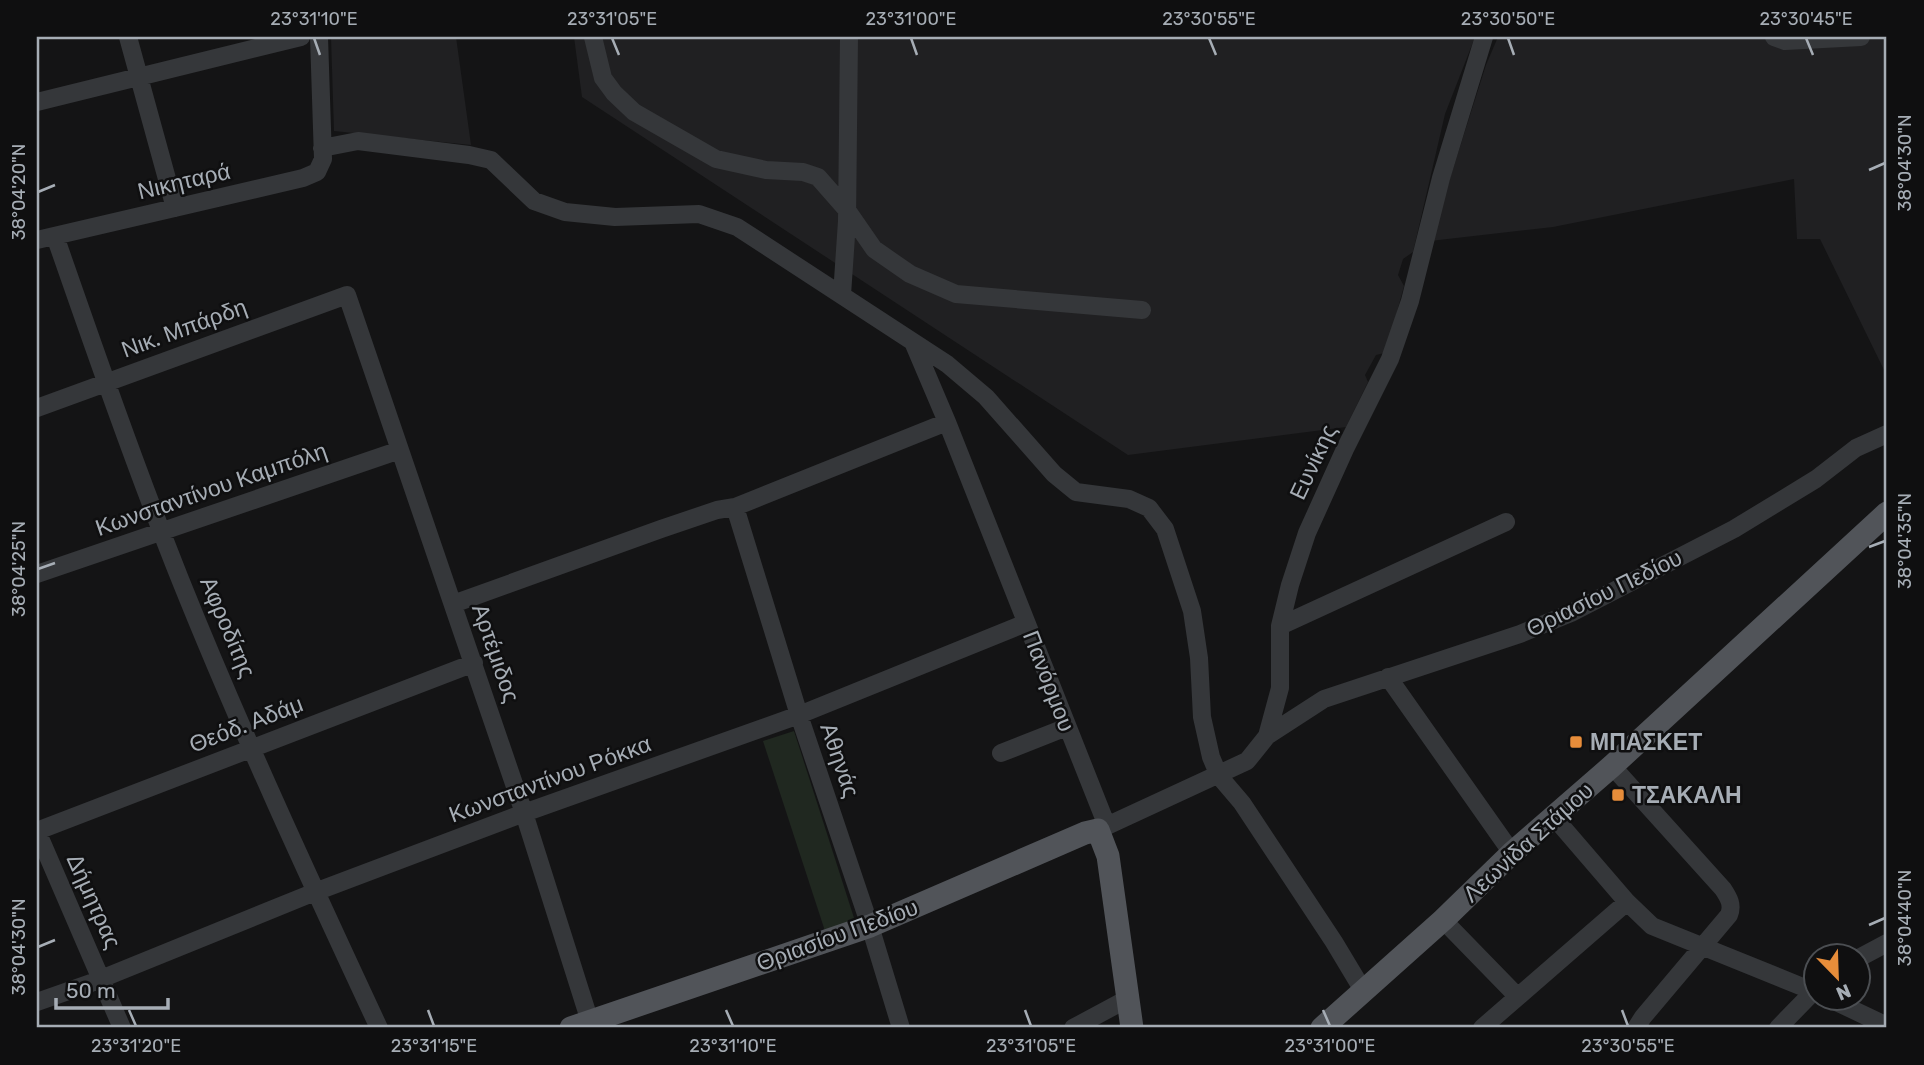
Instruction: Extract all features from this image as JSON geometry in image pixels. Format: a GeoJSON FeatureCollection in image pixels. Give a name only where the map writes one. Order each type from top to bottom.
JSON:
{"type":"FeatureCollection","features":[{"type":"Feature","properties":{"kind":"main road","name":"Λεωνίδα Στάμου"},"geometry":{"type":"LineString","coordinates":[[1322,1028],[1887,513]]}},
{"type":"Feature","properties":{"kind":"main road","name":"Θριασίου Πεδίου"},"geometry":{"type":"LineString","coordinates":[[614,1028],[872,932],[1085,833],[1103,832]]}},
{"type":"Feature","properties":{"kind":"main road","name":"Πανόρμου"},"geometry":{"type":"LineString","coordinates":[[1103,832],[1132,1028]]}},
{"type":"Feature","properties":{"kind":"main road","name":"Θριασίου Πεδίου"},"geometry":{"type":"LineString","coordinates":[[584,1026],[872,932]]}},
{"type":"Feature","properties":{"kind":"street"},"geometry":{"type":"LineString","coordinates":[[128,37],[175,208]]}},
{"type":"Feature","properties":{"kind":"street"},"geometry":{"type":"LineString","coordinates":[[37,102],[239,44],[301,37]]}},
{"type":"Feature","properties":{"kind":"street"},"geometry":{"type":"LineString","coordinates":[[319,37],[322,148],[358,141],[491,160],[534,201],[565,212],[615,217],[699,214],[737,228],[947,365],[986,397],[1054,474],[1076,492],[1129,499],[1149,508],[1165,528],[1192,611],[1199,658],[1202,717],[1211,757],[1219,776],[1242,803],[1364,992]]}},
{"type":"Feature","properties":{"kind":"street"},"geometry":{"type":"LineString","coordinates":[[593,37],[603,78],[634,112],[716,159],[765,170],[803,172],[818,177],[848,210],[874,249],[911,274],[956,294],[1142,310]]}},
{"type":"Feature","properties":{"kind":"street"},"geometry":{"type":"LineString","coordinates":[[842,295],[848,210],[849,37]]}},
{"type":"Feature","properties":{"kind":"street","name":"Ευνίκης"},"geometry":{"type":"LineString","coordinates":[[1103,832],[1247,761],[1267,736],[1280,688],[1280,626],[1307,533],[1390,359],[1484,37]]}},
{"type":"Feature","properties":{"kind":"street"},"geometry":{"type":"LineString","coordinates":[[1774,37],[1786,41],[1861,37]]}},
{"type":"Feature","properties":{"kind":"street","name":"Νικηταρά"},"geometry":{"type":"LineString","coordinates":[[37,240],[303,178],[317,172],[323,159],[322,148]]}},
{"type":"Feature","properties":{"kind":"street","name":"Αφροδίτης"},"geometry":{"type":"LineString","coordinates":[[55,236],[162,532],[252,748],[315,892],[379,1028]]}},
{"type":"Feature","properties":{"kind":"street","name":"Νικ. Μπάρδη"},"geometry":{"type":"LineString","coordinates":[[37,408],[347,295]]}},
{"type":"Feature","properties":{"kind":"street","name":"Αρτέμιδος"},"geometry":{"type":"LineString","coordinates":[[347,295],[524,813],[584,1026]]}},
{"type":"Feature","properties":{"kind":"street","name":"Πανόρμου"},"geometry":{"type":"LineString","coordinates":[[912,341],[947,422],[1067,727],[1103,832]]}},
{"type":"Feature","properties":{"kind":"street"},"geometry":{"type":"LineString","coordinates":[[453,604],[706,514],[735,507],[947,422]]}},
{"type":"Feature","properties":{"kind":"street","name":"Θριασίου Πεδίου"},"geometry":{"type":"LineString","coordinates":[[1267,736],[1324,699],[1520,634],[1571,613],[1734,529],[1816,480],[1856,448],[1887,434]]}},
{"type":"Feature","properties":{"kind":"street","name":"Κωνσταντίνου Καμπόλη"},"geometry":{"type":"LineString","coordinates":[[37,574],[400,450]]}},
{"type":"Feature","properties":{"kind":"street","name":"Αθηνάς"},"geometry":{"type":"LineString","coordinates":[[735,507],[799,715],[872,932],[901,1028]]}},
{"type":"Feature","properties":{"kind":"street"},"geometry":{"type":"LineString","coordinates":[[1280,626],[1506,522]]}},
{"type":"Feature","properties":{"kind":"street","name":"Κωνσταντίνου Ρόκκα"},"geometry":{"type":"LineString","coordinates":[[37,1002],[524,813],[799,715],[1026,623]]}},
{"type":"Feature","properties":{"kind":"street","name":"Θεόδ. Αδάμ"},"geometry":{"type":"LineString","coordinates":[[37,831],[474,663]]}},
{"type":"Feature","properties":{"kind":"street"},"geometry":{"type":"LineString","coordinates":[[1388,677],[1512,853]]}},
{"type":"Feature","properties":{"kind":"street"},"geometry":{"type":"LineString","coordinates":[[1001,754],[1067,727]]}},
{"type":"Feature","properties":{"kind":"street"},"geometry":{"type":"LineString","coordinates":[[1612,766],[1723,889],[1731,909],[1729,915],[1636,1028]]}},
{"type":"Feature","properties":{"kind":"street"},"geometry":{"type":"LineString","coordinates":[[1553,816],[1627,902],[1652,926],[1801,986]]}},
{"type":"Feature","properties":{"kind":"street","name":"Δήμητρας"},"geometry":{"type":"LineString","coordinates":[[37,831],[96,981],[122,1028]]}},
{"type":"Feature","properties":{"kind":"street"},"geometry":{"type":"LineString","coordinates":[[1482,1028],[1627,902]]}},
{"type":"Feature","properties":{"kind":"street"},"geometry":{"type":"LineString","coordinates":[[1443,920],[1517,996]]}},
{"type":"Feature","properties":{"kind":"street"},"geometry":{"type":"LineString","coordinates":[[1871,952],[1887,943]]}},
{"type":"Feature","properties":{"kind":"street"},"geometry":{"type":"LineString","coordinates":[[1073,1028],[1129,998]]}},
{"type":"Feature","properties":{"kind":"street"},"geometry":{"type":"LineString","coordinates":[[1779,1028],[1801,1008]]}},
{"type":"Feature","properties":{"kind":"street"},"geometry":{"type":"LineString","coordinates":[[1857,1012],[1887,1027]]}},
{"type":"Feature","properties":{"kind":"shaded area"},"geometry":{"type":"Polygon","coordinates":[[[331,37],[456,37],[471,145],[334,131],[331,37]]]}},
{"type":"Feature","properties":{"kind":"shaded area"},"geometry":{"type":"Polygon","coordinates":[[[574,37],[1475,37],[1445,114],[1413,252],[1403,259],[1398,275],[1404,286],[1391,334],[1384,353],[1376,355],[1365,375],[1368,382],[1346,427],[1128,455],[582,97],[574,37]]]}},
{"type":"Feature","properties":{"kind":"shaded area"},"geometry":{"type":"Polygon","coordinates":[[[1498,37],[1887,37],[1887,376],[1820,239],[1797,239],[1794,179],[1553,227],[1430,241],[1486,65],[1498,37]]]}},
{"type":"Feature","properties":{"kind":"shaded area"},"geometry":{"type":"Polygon","coordinates":[[[794,731],[855,921],[825,931],[763,741],[794,731]]]}},
{"type":"Feature","properties":{"kind":"place","name":"ΜΠΑΣΚΕΤ"},"geometry":{"type":"Point","coordinates":[1576,742]}},
{"type":"Feature","properties":{"kind":"place","name":"ΤΣΑΚΑΛΗ"},"geometry":{"type":"Point","coordinates":[1618,795]}}]}
